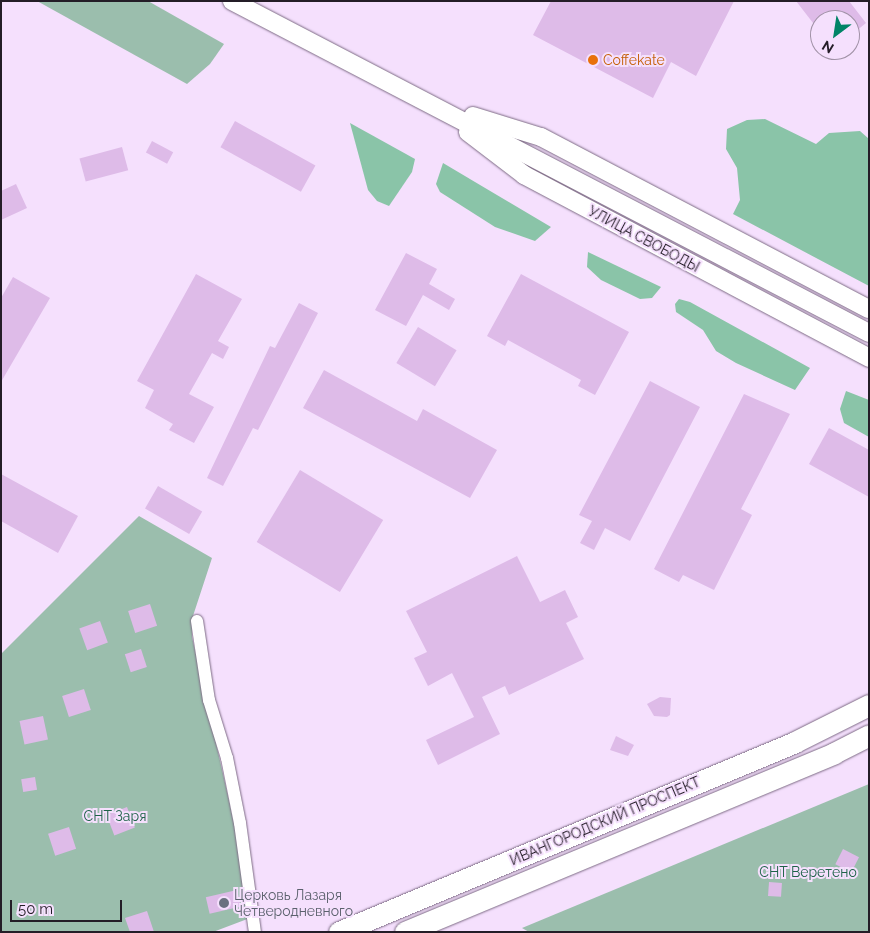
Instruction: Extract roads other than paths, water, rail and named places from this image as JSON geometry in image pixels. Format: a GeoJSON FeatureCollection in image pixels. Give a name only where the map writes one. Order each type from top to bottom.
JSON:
{"type":"FeatureCollection","features":[{"type":"Feature","properties":{"kind":"highway","name":"ИВАНГОРОДСКИЙ ПРОСПЕКТ"},"geometry":{"type":"LineString","coordinates":[[339,932],[795,742],[869,705]]}},
{"type":"Feature","properties":{"kind":"highway","name":"ИВАНГОРОДСКИЙ ПРОСПЕКТ"},"geometry":{"type":"LineString","coordinates":[[405,932],[834,753],[869,735]]}},
{"type":"Feature","properties":{"kind":"main road","name":"УЛИЦА СВОБОДЫ"},"geometry":{"type":"LineString","coordinates":[[232,1],[430,102],[869,333]]}},
{"type":"Feature","properties":{"kind":"main road","name":"УЛИЦА СВОБОДЫ"},"geometry":{"type":"LineString","coordinates":[[430,102],[541,137],[869,309]]}},
{"type":"Feature","properties":{"kind":"main road","name":"УЛИЦА СВОБОДЫ"},"geometry":{"type":"LineString","coordinates":[[430,102],[524,175],[869,358]]}},
{"type":"Feature","properties":{"kind":"street"},"geometry":{"type":"LineString","coordinates":[[197,621],[209,700],[227,758],[240,823],[255,932]]}},
{"type":"Feature","properties":{"kind":"place","name":"Coffekate"},"geometry":{"type":"Point","coordinates":[593,60]}},
{"type":"Feature","properties":{"kind":"place","name":"Церковь Лазаря Четверодневного"},"geometry":{"type":"Point","coordinates":[224,903]}},
{"type":"Feature","properties":{"kind":"park label","name":"СНТ Заря"},"geometry":{"type":"Point","coordinates":[115,816]}},
{"type":"Feature","properties":{"kind":"park label","name":"СНТ Веретено"},"geometry":{"type":"Point","coordinates":[808,872]}}]}
